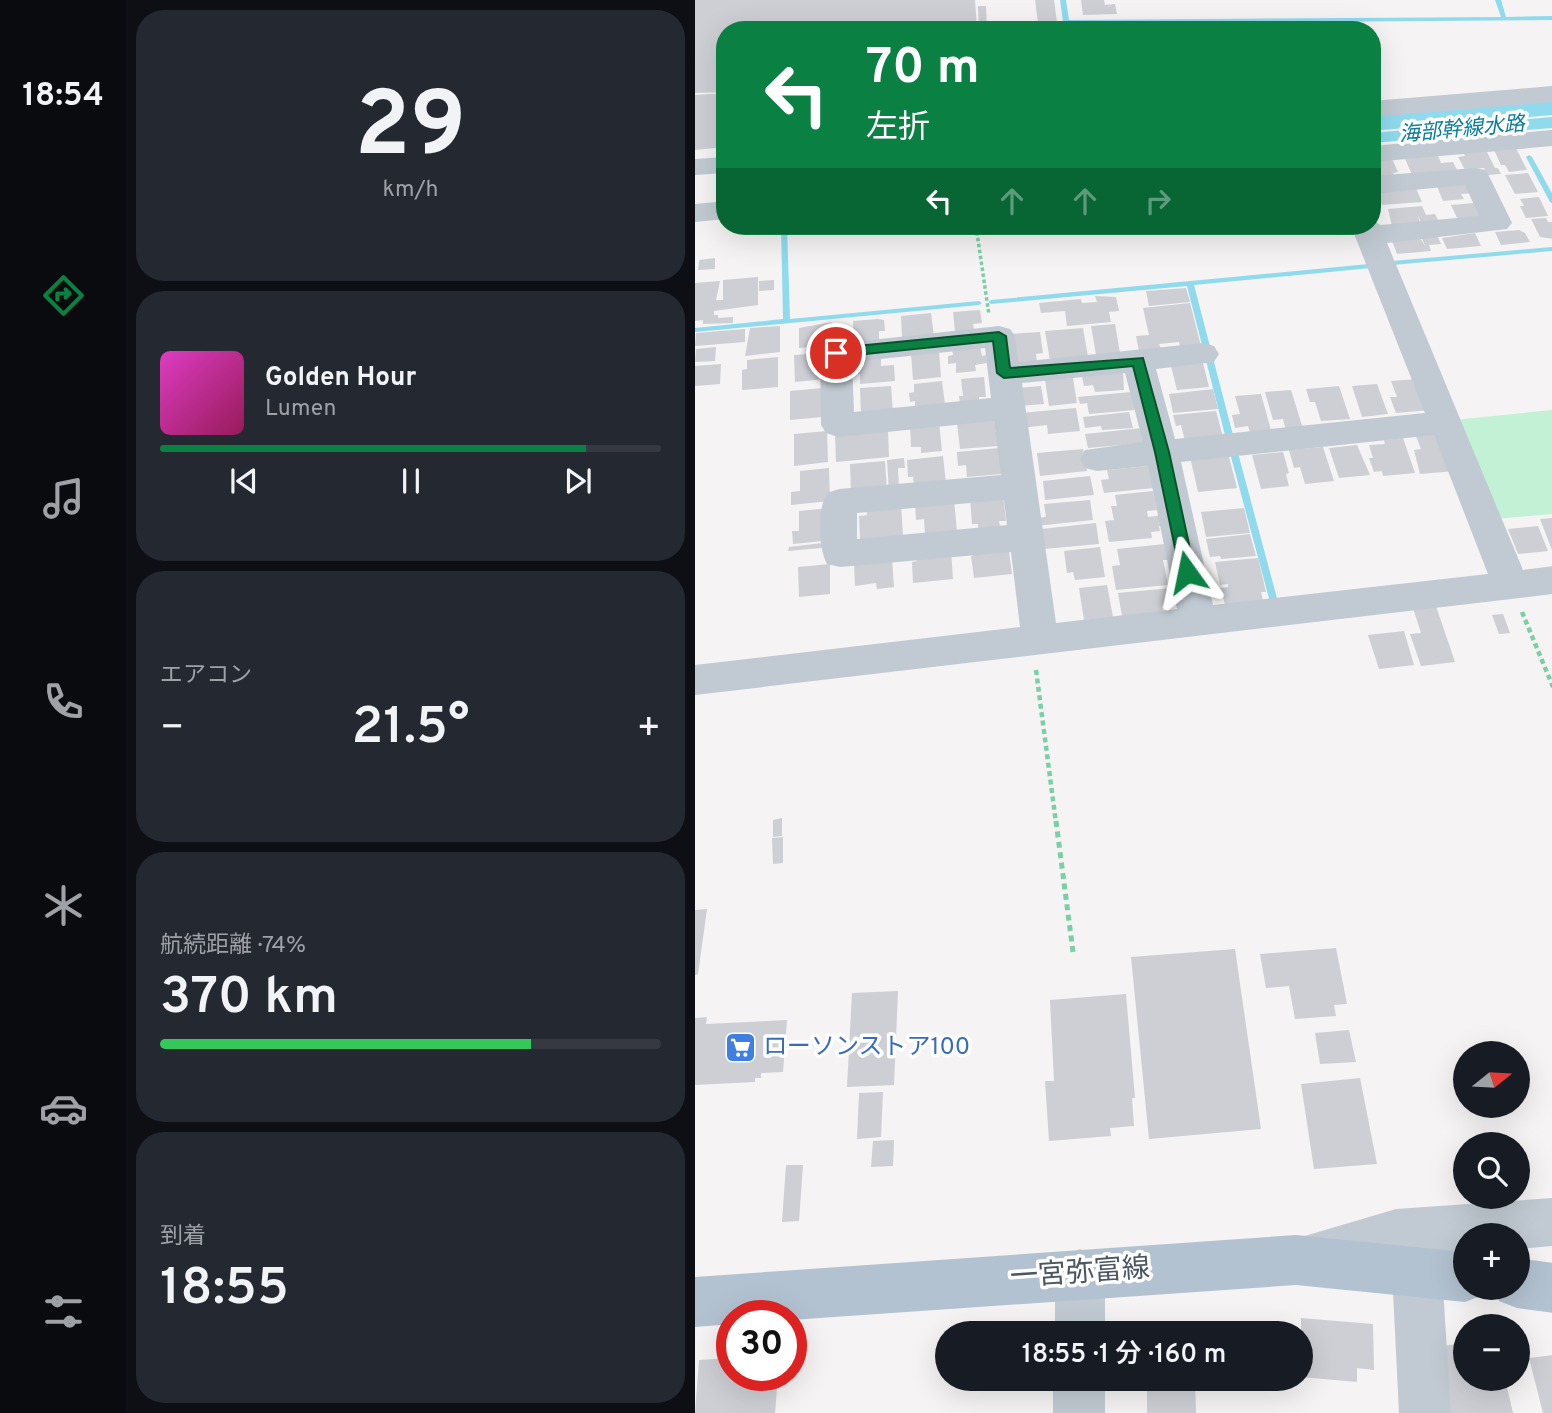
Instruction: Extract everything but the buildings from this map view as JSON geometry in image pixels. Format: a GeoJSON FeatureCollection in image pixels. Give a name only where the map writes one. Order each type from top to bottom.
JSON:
{"type":"FeatureCollection","features":[{"type":"Feature","properties":{"kind":"main road","name":"一宮弥富線"},"geometry":{"type":"LineString","coordinates":[[695,1302],[1296,1260],[1441,1274]]}},
{"type":"Feature","properties":{"kind":"main road"},"geometry":{"type":"LineString","coordinates":[[1530,1285],[1552,1288]]}},
{"type":"Feature","properties":{"kind":"street"},"geometry":{"type":"LineString","coordinates":[[1381,108],[1552,94]]}},
{"type":"Feature","properties":{"kind":"street"},"geometry":{"type":"LineString","coordinates":[[1381,153],[1552,138]]}},
{"type":"Feature","properties":{"kind":"street"},"geometry":{"type":"LineString","coordinates":[[695,167],[716,165]]}},
{"type":"Feature","properties":{"kind":"street"},"geometry":{"type":"LineString","coordinates":[[1381,184],[1474,176],[1497,223],[1381,229]]}},
{"type":"Feature","properties":{"kind":"street"},"geometry":{"type":"LineString","coordinates":[[695,213],[716,211]]}},
{"type":"Feature","properties":{"kind":"street"},"geometry":{"type":"LineString","coordinates":[[1370,235],[1511,585]]}},
{"type":"Feature","properties":{"kind":"street"},"geometry":{"type":"LineString","coordinates":[[1008,408],[838,425],[836,353],[999,336],[1040,639]]}},
{"type":"Feature","properties":{"kind":"street"},"geometry":{"type":"LineString","coordinates":[[1004,373],[1203,355]]}},
{"type":"Feature","properties":{"kind":"street"},"geometry":{"type":"LineString","coordinates":[[1138,361],[1162,452],[1198,621]]}},
{"type":"Feature","properties":{"kind":"street"},"geometry":{"type":"LineString","coordinates":[[1097,459],[1445,422]]}},
{"type":"Feature","properties":{"kind":"street"},"geometry":{"type":"LineString","coordinates":[[1018,486],[840,502],[840,554],[1025,537]]}},
{"type":"Feature","properties":{"kind":"street"},"geometry":{"type":"LineString","coordinates":[[695,680],[1552,580]]}},
{"type":"Feature","properties":{"kind":"street"},"geometry":{"type":"LineString","coordinates":[[1296,1260],[1396,1233],[1552,1222]]}},
{"type":"Feature","properties":{"kind":"street"},"geometry":{"type":"LineString","coordinates":[[1080,1274],[1080,1321]]}},
{"type":"Feature","properties":{"kind":"street"},"geometry":{"type":"LineString","coordinates":[[1425,1413],[1441,1274]]}},
{"type":"Feature","properties":{"kind":"street"},"geometry":{"type":"LineString","coordinates":[[1079,1391],[1079,1413]]}},
{"type":"Feature","properties":{"kind":"path"},"geometry":{"type":"LineString","coordinates":[[977,235],[992,337]]}},
{"type":"Feature","properties":{"kind":"path"},"geometry":{"type":"LineString","coordinates":[[1511,585],[1552,687]]}},
{"type":"Feature","properties":{"kind":"path"},"geometry":{"type":"LineString","coordinates":[[1040,639],[1034,655],[1073,952]]}},
{"type":"Feature","properties":{"kind":"green space"},"geometry":{"type":"Polygon","coordinates":[[[1552,410],[1552,514],[1495,519],[1454,420],[1552,410]]]}},
{"type":"Feature","properties":{"kind":"water"},"geometry":{"type":"Polygon","coordinates":[[[1552,99],[1552,115],[1381,130],[1381,114],[1552,99]]]}},
{"type":"Feature","properties":{"kind":"water","name":"海部幹線水路"},"geometry":{"type":"Polygon","coordinates":[[[1552,117],[1552,128],[1381,142],[1381,132],[1552,117]]]}},
{"type":"Feature","properties":{"kind":"waterway"},"geometry":{"type":"LineString","coordinates":[[1063,0],[1066,21]]}},
{"type":"Feature","properties":{"kind":"waterway"},"geometry":{"type":"LineString","coordinates":[[1498,0],[1504,18]]}},
{"type":"Feature","properties":{"kind":"waterway"},"geometry":{"type":"LineString","coordinates":[[1188,21],[1553,18]]}},
{"type":"Feature","properties":{"kind":"waterway"},"geometry":{"type":"LineString","coordinates":[[1529,157],[1553,202]]}},
{"type":"Feature","properties":{"kind":"waterway"},"geometry":{"type":"LineString","coordinates":[[784,235],[787,321]]}},
{"type":"Feature","properties":{"kind":"waterway"},"geometry":{"type":"LineString","coordinates":[[1392,263],[1553,249]]}},
{"type":"Feature","properties":{"kind":"waterway"},"geometry":{"type":"LineString","coordinates":[[1190,283],[1369,266]]}},
{"type":"Feature","properties":{"kind":"waterway"},"geometry":{"type":"LineString","coordinates":[[991,302],[1190,283]]}},
{"type":"Feature","properties":{"kind":"waterway"},"geometry":{"type":"LineString","coordinates":[[1190,283],[1229,435]]}},
{"type":"Feature","properties":{"kind":"waterway"},"geometry":{"type":"LineString","coordinates":[[695,330],[979,303]]}},
{"type":"Feature","properties":{"kind":"waterway"},"geometry":{"type":"LineString","coordinates":[[1234,453],[1274,602]]}},
{"type":"Feature","properties":{"kind":"place","name":"ローソンストア100"},"geometry":{"type":"Point","coordinates":[740,1048]}},
{"type":"Feature","properties":{"kind":"route"},"geometry":{"type":"LineString","coordinates":[[836,353],[999,336],[1004,373],[1138,361],[1162,452],[1187,572]]}}]}
